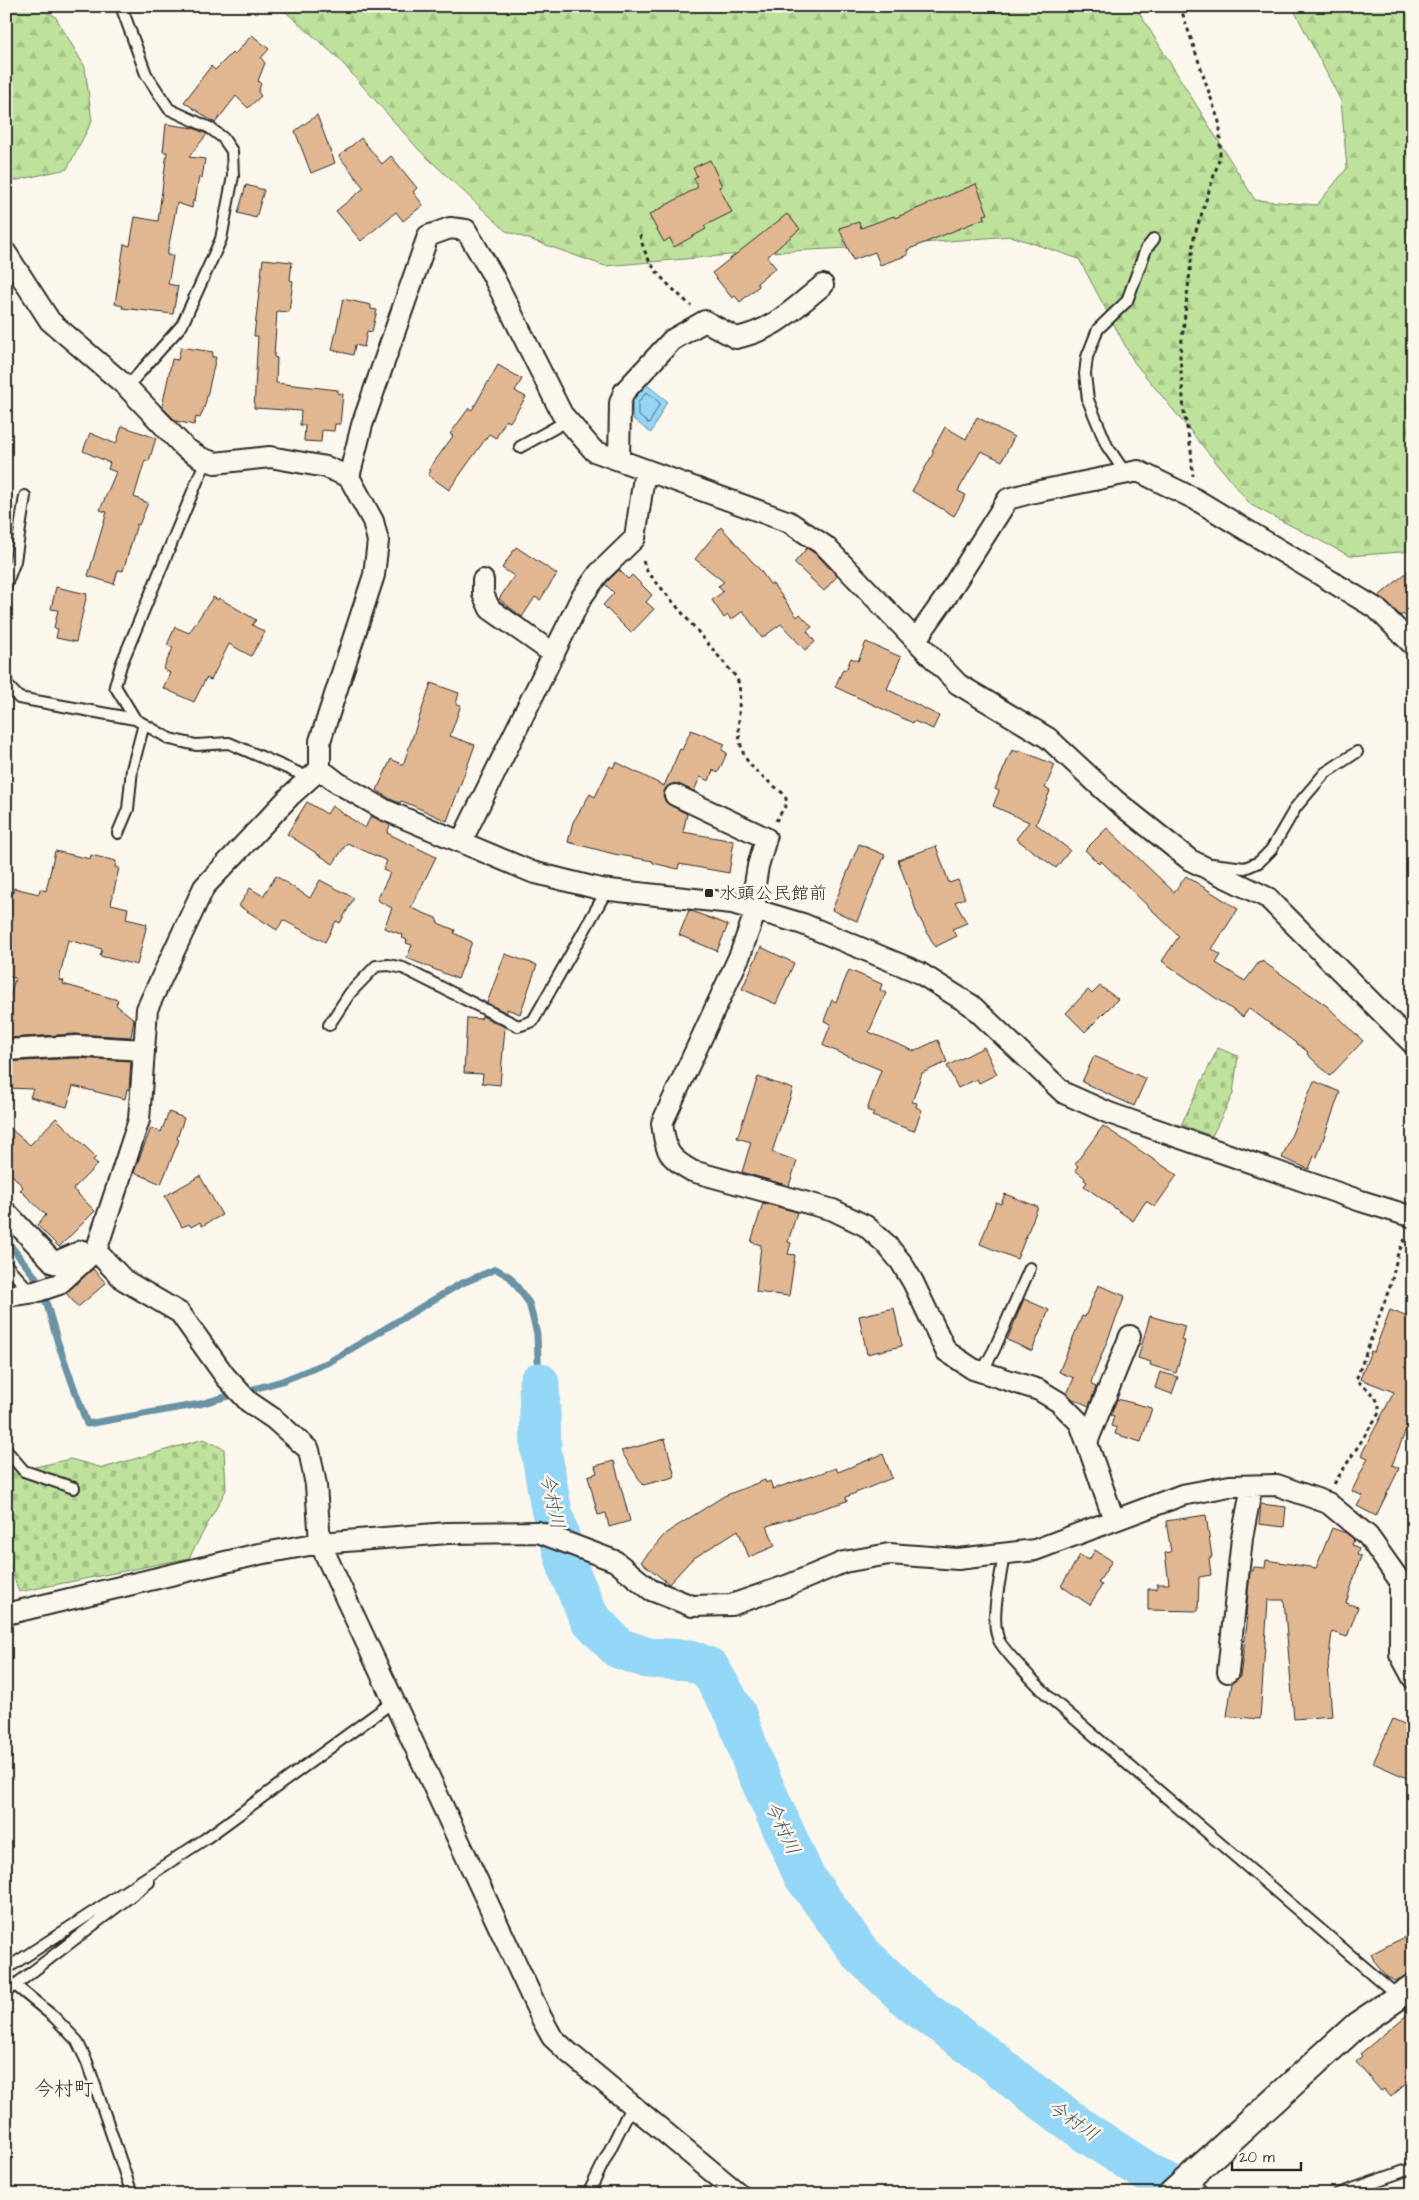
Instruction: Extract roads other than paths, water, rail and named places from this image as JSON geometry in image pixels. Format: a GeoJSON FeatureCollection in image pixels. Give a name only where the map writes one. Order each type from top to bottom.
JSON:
{"type":"FeatureCollection","features":[{"type":"Feature","properties":{"kind":"street"},"geometry":{"type":"LineString","coordinates":[[349,477],[362,425],[428,236],[450,228],[466,230],[492,274],[562,414],[594,452],[789,522],[825,546],[917,638],[958,684],[1048,738],[1116,802],[1193,862],[1268,898],[1413,1044]]}},
{"type":"Feature","properties":{"kind":"street"},"geometry":{"type":"LineString","coordinates":[[6,253],[50,320],[128,387],[185,448],[215,463],[270,457],[326,467],[349,477],[373,521],[378,541],[374,575],[320,741],[315,773],[204,887],[148,1009],[139,1120],[92,1254],[59,1284],[33,1292],[6,1296]]}},
{"type":"Feature","properties":{"kind":"street"},"geometry":{"type":"LineString","coordinates":[[619,460],[620,403],[624,392],[672,340],[705,321],[736,338],[753,335],[775,325],[823,284]]}},
{"type":"Feature","properties":{"kind":"street"},"geometry":{"type":"LineString","coordinates":[[461,842],[581,598],[599,573],[635,538],[645,470]]}},
{"type":"Feature","properties":{"kind":"street"},"geometry":{"type":"LineString","coordinates":[[917,638],[946,597],[1008,499],[1030,492],[1138,471],[1195,499],[1377,609],[1413,645]]}},
{"type":"Feature","properties":{"kind":"street"},"geometry":{"type":"LineString","coordinates":[[484,580],[482,594],[490,609],[554,654]]}},
{"type":"Feature","properties":{"kind":"street"},"geometry":{"type":"LineString","coordinates":[[315,773],[338,783],[385,810],[532,872],[607,890],[732,903],[803,924],[918,972],[971,1005],[1064,1092],[1109,1113],[1413,1217]]}},
{"type":"Feature","properties":{"kind":"street"},"geometry":{"type":"LineString","coordinates":[[675,795],[766,838],[754,890],[756,910],[740,954],[662,1123],[665,1143],[673,1160],[692,1172],[833,1210],[866,1226],[886,1244],[901,1262],[913,1282],[946,1350],[973,1369],[1038,1390],[1059,1402],[1080,1423],[1114,1520]]}},
{"type":"Feature","properties":{"kind":"street"},"geometry":{"type":"LineString","coordinates":[[6,1050],[76,1046],[144,1050]]}},
{"type":"Feature","properties":{"kind":"street"},"geometry":{"type":"LineString","coordinates":[[6,1212],[54,1263],[82,1251],[92,1254],[124,1280],[180,1313],[225,1376],[249,1402],[274,1419],[310,1450],[316,1485],[320,1543],[552,2037],[740,2194]]}},
{"type":"Feature","properties":{"kind":"street"},"geometry":{"type":"LineString","coordinates":[[1087,1442],[1130,1336]]}},
{"type":"Feature","properties":{"kind":"street"},"geometry":{"type":"LineString","coordinates":[[6,1614],[259,1554],[320,1543],[448,1533],[538,1532],[615,1561],[651,1590],[692,1606],[731,1605],[789,1585],[844,1562],[889,1554],[958,1559],[1035,1550],[1182,1495],[1230,1486],[1277,1485],[1324,1502],[1368,1536],[1400,1581],[1400,1654],[1413,1678]]}},
{"type":"Feature","properties":{"kind":"street"},"geometry":{"type":"LineString","coordinates":[[1228,1672],[1242,1538],[1252,1486]]}},
{"type":"Feature","properties":{"kind":"street"},"geometry":{"type":"LineString","coordinates":[[1187,2188],[1357,2025],[1405,1992]]}},
{"type":"Feature","properties":{"kind":"lane"},"geometry":{"type":"LineString","coordinates":[[121,6],[146,74],[169,109],[210,128],[223,138],[232,151],[233,176],[221,239],[182,325],[128,387]]}},
{"type":"Feature","properties":{"kind":"lane"},"geometry":{"type":"LineString","coordinates":[[1126,474],[1107,446],[1088,400],[1084,374],[1087,357],[1098,329],[1127,301],[1146,249],[1154,239]]}},
{"type":"Feature","properties":{"kind":"lane"},"geometry":{"type":"LineString","coordinates":[[520,447],[567,420]]}},
{"type":"Feature","properties":{"kind":"lane"},"geometry":{"type":"LineString","coordinates":[[118,833],[128,809],[140,721],[114,686],[206,460]]}},
{"type":"Feature","properties":{"kind":"lane"},"geometry":{"type":"LineString","coordinates":[[6,585],[15,561],[25,496]]}},
{"type":"Feature","properties":{"kind":"lane"},"geometry":{"type":"LineString","coordinates":[[6,679],[7,685],[19,698],[140,721],[170,739],[196,745],[229,743],[315,773]]}},
{"type":"Feature","properties":{"kind":"lane"},"geometry":{"type":"LineString","coordinates":[[1193,862],[1245,868],[1259,862],[1271,850],[1296,807],[1324,773],[1357,752]]}},
{"type":"Feature","properties":{"kind":"lane"},"geometry":{"type":"LineString","coordinates":[[329,1024],[350,993],[376,966],[389,965],[403,968],[518,1026],[533,1021],[607,890]]}},
{"type":"Feature","properties":{"kind":"lane"},"geometry":{"type":"LineString","coordinates":[[6,1265],[33,1292]]}},
{"type":"Feature","properties":{"kind":"lane"},"geometry":{"type":"LineString","coordinates":[[982,1372],[994,1350],[1030,1268]]}},
{"type":"Feature","properties":{"kind":"lane"},"geometry":{"type":"LineString","coordinates":[[6,1450],[24,1471],[74,1488]]}},
{"type":"Feature","properties":{"kind":"lane"},"geometry":{"type":"LineString","coordinates":[[1004,1554],[995,1616],[998,1640],[1024,1670],[1048,1696],[1405,1992]]}},
{"type":"Feature","properties":{"kind":"lane"},"geometry":{"type":"LineString","coordinates":[[6,1992],[205,1839],[394,1701]]}},
{"type":"Feature","properties":{"kind":"lane"},"geometry":{"type":"LineString","coordinates":[[6,1969],[205,1839]]}},
{"type":"Feature","properties":{"kind":"lane"},"geometry":{"type":"LineString","coordinates":[[15,1985],[54,2017],[77,2041],[87,2062],[132,2194]]}},
{"type":"Feature","properties":{"kind":"lane"},"geometry":{"type":"LineString","coordinates":[[588,2194],[632,2105]]}},
{"type":"Feature","properties":{"kind":"lane"},"geometry":{"type":"LineString","coordinates":[[1338,2194],[1413,2168]]}},
{"type":"Feature","properties":{"kind":"water"},"geometry":{"type":"Polygon","coordinates":[[[646,384],[667,401],[651,433],[633,419],[632,401],[646,384]]]}},
{"type":"Feature","properties":{"kind":"waterway"},"geometry":{"type":"LineString","coordinates":[[6,1240],[41,1284],[58,1343],[87,1424],[200,1404],[282,1381],[329,1362],[460,1284],[496,1269],[510,1277],[529,1303],[537,1334],[539,1383]]}},
{"type":"Feature","properties":{"kind":"waterway","name":"今村川"},"geometry":{"type":"LineString","coordinates":[[539,1383],[541,1450],[551,1508],[570,1574],[589,1617],[618,1648],[648,1658],[690,1660],[709,1668],[736,1714],[753,1763],[804,1876],[860,1953],[913,2003],[997,2064],[1019,2083],[1087,2133],[1159,2180],[1185,2194]]}},
{"type":"Feature","properties":{"kind":"place","name":"水頭公民館前"},"geometry":{"type":"Point","coordinates":[709,893]}},
{"type":"Feature","properties":{"kind":"district","name":"今村町"},"geometry":{"type":"Point","coordinates":[64,2089]}}]}
